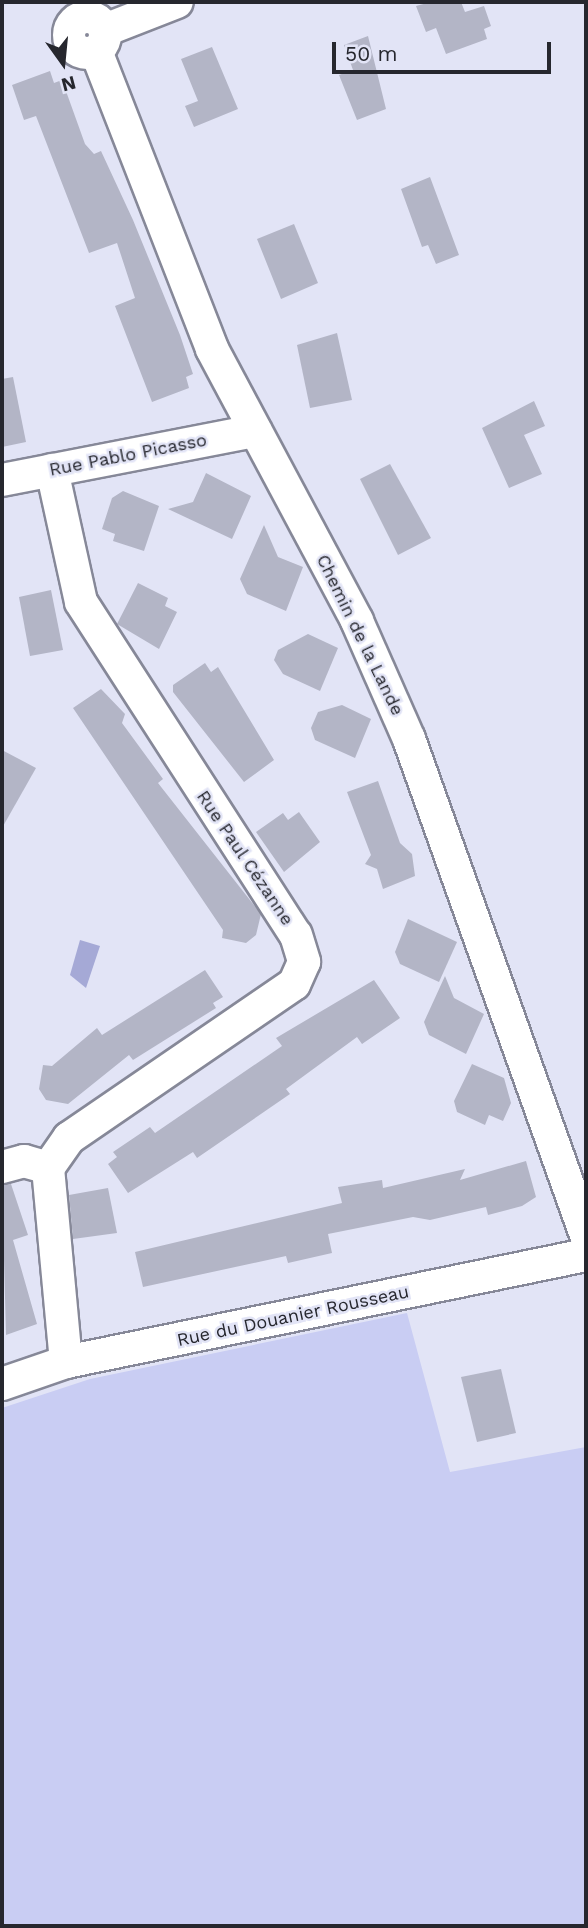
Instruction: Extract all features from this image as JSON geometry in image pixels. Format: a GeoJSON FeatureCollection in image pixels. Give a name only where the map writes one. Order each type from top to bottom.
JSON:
{"type":"FeatureCollection","features":[{"type":"Feature","properties":{"kind":"street"},"geometry":{"type":"LineString","coordinates":[[90,25],[177,2]]}},
{"type":"Feature","properties":{"kind":"street","name":"Chemin de la Lande"},"geometry":{"type":"LineString","coordinates":[[90,25],[212,349],[357,621],[404,727],[586,1235]]}},
{"type":"Feature","properties":{"kind":"street","name":"Rue Pablo Picasso"},"geometry":{"type":"LineString","coordinates":[[2,480],[255,431]]}},
{"type":"Feature","properties":{"kind":"street","name":"Rue Paul Cézanne"},"geometry":{"type":"LineString","coordinates":[[48,1168],[69,1138],[294,984],[304,962],[296,935],[81,602],[52,470]]}},
{"type":"Feature","properties":{"kind":"street"},"geometry":{"type":"LineString","coordinates":[[2,1167],[24,1161],[48,1168],[66,1362]]}},
{"type":"Feature","properties":{"kind":"street","name":"Rue du Douanier Rousseau"},"geometry":{"type":"LineString","coordinates":[[2,1384],[66,1362],[586,1255]]}},
{"type":"Feature","properties":{"kind":"shaded area"},"geometry":{"type":"Polygon","coordinates":[[[80,940],[100,946],[86,988],[70,975],[80,940]]]}},
{"type":"Feature","properties":{"kind":"shaded area"},"geometry":{"type":"Polygon","coordinates":[[[407,1313],[450,1472],[586,1447],[586,1926],[2,1926],[2,1408],[90,1379],[407,1313]]]}},
{"type":"Feature","properties":{"kind":"building"},"geometry":{"type":"Polygon","coordinates":[[[431,2],[461,2],[465,12],[484,6],[491,26],[484,29],[487,39],[446,54],[436,28],[426,32],[416,6],[431,2]]]}},
{"type":"Feature","properties":{"kind":"building"},"geometry":{"type":"Polygon","coordinates":[[[368,36],[386,109],[357,120],[339,75],[353,70],[344,45],[368,36]]]}},
{"type":"Feature","properties":{"kind":"building"},"geometry":{"type":"Polygon","coordinates":[[[212,47],[238,109],[194,127],[185,106],[198,101],[181,59],[212,47]]]}},
{"type":"Feature","properties":{"kind":"building"},"geometry":{"type":"Polygon","coordinates":[[[50,71],[54,83],[62,80],[85,144],[94,154],[101,151],[133,220],[193,374],[186,377],[189,388],[152,402],[115,306],[135,298],[117,243],[89,253],[36,116],[24,120],[12,85],[50,71]]]}},
{"type":"Feature","properties":{"kind":"building"},"geometry":{"type":"Polygon","coordinates":[[[430,177],[459,255],[436,264],[428,245],[422,247],[401,189],[430,177]]]}},
{"type":"Feature","properties":{"kind":"building"},"geometry":{"type":"Polygon","coordinates":[[[294,224],[318,283],[281,299],[257,239],[294,224]]]}},
{"type":"Feature","properties":{"kind":"building"},"geometry":{"type":"Polygon","coordinates":[[[337,333],[352,400],[310,408],[297,345],[337,333]]]}},
{"type":"Feature","properties":{"kind":"building"},"geometry":{"type":"Polygon","coordinates":[[[13,377],[26,442],[2,447],[2,379],[13,377]]]}},
{"type":"Feature","properties":{"kind":"building"},"geometry":{"type":"Polygon","coordinates":[[[534,401],[545,426],[524,435],[542,474],[509,488],[482,428],[534,401]]]}},
{"type":"Feature","properties":{"kind":"building"},"geometry":{"type":"Polygon","coordinates":[[[390,464],[431,538],[398,555],[360,479],[390,464]]]}},
{"type":"Feature","properties":{"kind":"building"},"geometry":{"type":"Polygon","coordinates":[[[206,473],[251,496],[232,539],[168,509],[193,502],[206,473]]]}},
{"type":"Feature","properties":{"kind":"building"},"geometry":{"type":"Polygon","coordinates":[[[123,491],[159,506],[144,551],[113,541],[115,534],[102,529],[112,498],[123,491]]]}},
{"type":"Feature","properties":{"kind":"building"},"geometry":{"type":"Polygon","coordinates":[[[264,525],[278,557],[303,567],[286,611],[247,594],[240,579],[264,525]]]}},
{"type":"Feature","properties":{"kind":"building"},"geometry":{"type":"Polygon","coordinates":[[[138,583],[168,598],[165,606],[177,612],[159,649],[117,624],[138,583]]]}},
{"type":"Feature","properties":{"kind":"building"},"geometry":{"type":"Polygon","coordinates":[[[51,590],[63,650],[30,656],[19,597],[51,590]]]}},
{"type":"Feature","properties":{"kind":"building"},"geometry":{"type":"Polygon","coordinates":[[[308,634],[338,648],[320,691],[283,674],[274,660],[278,650],[308,634]]]}},
{"type":"Feature","properties":{"kind":"building"},"geometry":{"type":"Polygon","coordinates":[[[205,663],[211,672],[218,667],[274,760],[244,782],[173,692],[173,685],[205,663]]]}},
{"type":"Feature","properties":{"kind":"building"},"geometry":{"type":"Polygon","coordinates":[[[101,689],[125,714],[122,723],[163,779],[158,783],[261,914],[256,935],[246,943],[222,938],[223,930],[73,708],[101,689]]]}},
{"type":"Feature","properties":{"kind":"building"},"geometry":{"type":"Polygon","coordinates":[[[342,705],[371,719],[355,758],[315,740],[311,728],[318,712],[342,705]]]}},
{"type":"Feature","properties":{"kind":"building"},"geometry":{"type":"Polygon","coordinates":[[[2,750],[36,768],[2,828],[2,750]]]}},
{"type":"Feature","properties":{"kind":"building"},"geometry":{"type":"Polygon","coordinates":[[[378,781],[400,843],[412,854],[415,876],[383,889],[377,869],[365,864],[371,855],[347,792],[378,781]]]}},
{"type":"Feature","properties":{"kind":"building"},"geometry":{"type":"Polygon","coordinates":[[[299,812],[320,842],[284,872],[256,832],[283,813],[288,820],[299,812]]]}},
{"type":"Feature","properties":{"kind":"building"},"geometry":{"type":"Polygon","coordinates":[[[408,919],[457,942],[439,982],[400,964],[395,952],[408,919]]]}},
{"type":"Feature","properties":{"kind":"building"},"geometry":{"type":"Polygon","coordinates":[[[205,970],[223,997],[213,1003],[216,1008],[133,1060],[129,1055],[68,1104],[46,1100],[39,1089],[43,1065],[52,1066],[97,1028],[102,1035],[205,970]]]}},
{"type":"Feature","properties":{"kind":"building"},"geometry":{"type":"Polygon","coordinates":[[[445,976],[454,998],[484,1014],[466,1054],[429,1035],[424,1022],[445,976]]]}},
{"type":"Feature","properties":{"kind":"building"},"geometry":{"type":"Polygon","coordinates":[[[374,980],[400,1018],[362,1044],[357,1037],[286,1089],[290,1094],[197,1158],[193,1152],[128,1193],[108,1164],[117,1157],[113,1152],[150,1127],[155,1133],[282,1046],[276,1038],[374,980]]]}},
{"type":"Feature","properties":{"kind":"building"},"geometry":{"type":"Polygon","coordinates":[[[472,1064],[504,1078],[511,1103],[503,1121],[489,1115],[485,1125],[457,1112],[454,1101],[472,1064]]]}},
{"type":"Feature","properties":{"kind":"building"},"geometry":{"type":"Polygon","coordinates":[[[526,1161],[536,1197],[522,1206],[488,1215],[486,1207],[430,1220],[413,1217],[328,1234],[332,1253],[288,1263],[286,1256],[143,1287],[135,1252],[342,1203],[338,1187],[382,1180],[383,1188],[465,1169],[460,1180],[526,1161]]]}},
{"type":"Feature","properties":{"kind":"building"},"geometry":{"type":"Polygon","coordinates":[[[11,1184],[28,1235],[13,1240],[37,1324],[6,1335],[2,1185],[11,1184]]]}},
{"type":"Feature","properties":{"kind":"building"},"geometry":{"type":"Polygon","coordinates":[[[108,1188],[117,1233],[73,1239],[69,1195],[108,1188]]]}},
{"type":"Feature","properties":{"kind":"building"},"geometry":{"type":"Polygon","coordinates":[[[501,1369],[516,1433],[477,1442],[461,1377],[501,1369]]]}}]}
